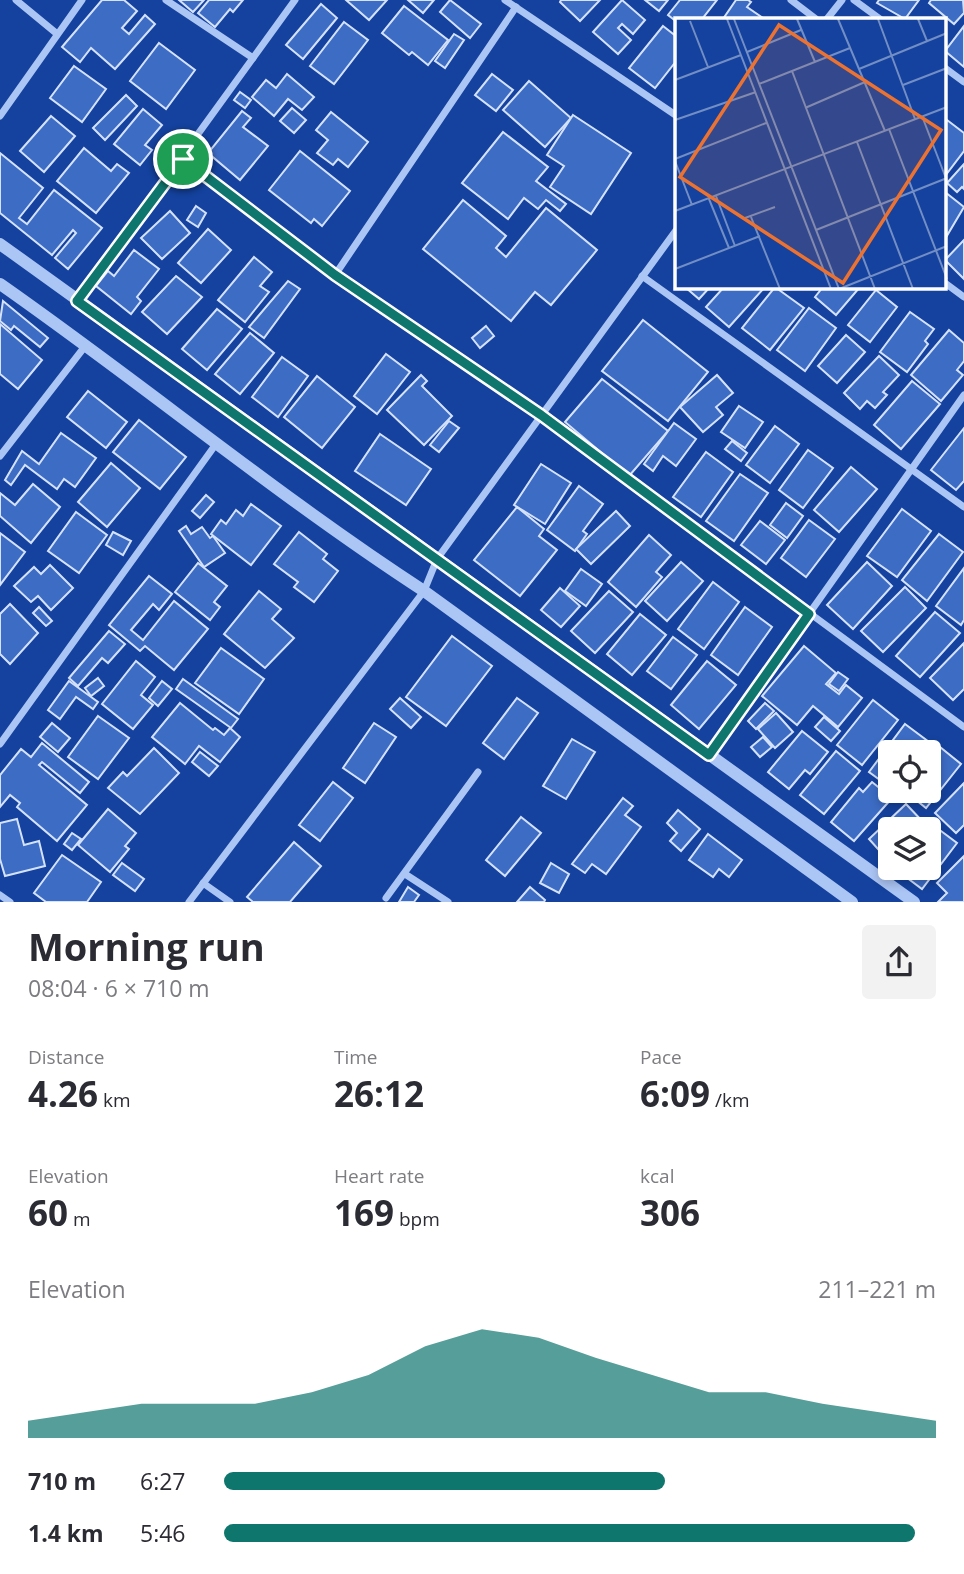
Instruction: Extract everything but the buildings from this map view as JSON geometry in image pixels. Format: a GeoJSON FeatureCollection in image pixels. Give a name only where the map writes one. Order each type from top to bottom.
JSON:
{"type":"FeatureCollection","features":[{"type":"Feature","properties":{"kind":"street"},"geometry":{"type":"LineString","coordinates":[[16,0],[56,33]]}},
{"type":"Feature","properties":{"kind":"street"},"geometry":{"type":"LineString","coordinates":[[0,116],[56,33],[82,0]]}},
{"type":"Feature","properties":{"kind":"street"},"geometry":{"type":"LineString","coordinates":[[166,0],[253,58]]}},
{"type":"Feature","properties":{"kind":"street"},"geometry":{"type":"LineString","coordinates":[[77,301],[183,159],[295,0]]}},
{"type":"Feature","properties":{"kind":"street"},"geometry":{"type":"LineString","coordinates":[[505,0],[675,115]]}},
{"type":"Feature","properties":{"kind":"street"},"geometry":{"type":"LineString","coordinates":[[791,0],[815,18]]}},
{"type":"Feature","properties":{"kind":"street"},"geometry":{"type":"LineString","coordinates":[[828,18],[842,0]]}},
{"type":"Feature","properties":{"kind":"street"},"geometry":{"type":"LineString","coordinates":[[854,0],[879,18]]}},
{"type":"Feature","properties":{"kind":"street"},"geometry":{"type":"LineString","coordinates":[[335,275],[516,7]]}},
{"type":"Feature","properties":{"kind":"street"},"geometry":{"type":"LineString","coordinates":[[946,69],[964,82]]}},
{"type":"Feature","properties":{"kind":"street"},"geometry":{"type":"LineString","coordinates":[[183,159],[335,275],[541,415],[964,727]]}},
{"type":"Feature","properties":{"kind":"street"},"geometry":{"type":"LineString","coordinates":[[189,902],[424,591],[438,559],[675,232]]}},
{"type":"Feature","properties":{"kind":"street"},"geometry":{"type":"LineString","coordinates":[[0,244],[914,902]]}},
{"type":"Feature","properties":{"kind":"street"},"geometry":{"type":"LineString","coordinates":[[642,276],[964,507]]}},
{"type":"Feature","properties":{"kind":"street"},"geometry":{"type":"LineString","coordinates":[[0,284],[87,345],[352,544],[424,591],[852,902]]}},
{"type":"Feature","properties":{"kind":"street"},"geometry":{"type":"LineString","coordinates":[[946,284],[964,298]]}},
{"type":"Feature","properties":{"kind":"street"},"geometry":{"type":"LineString","coordinates":[[0,456],[87,345]]}},
{"type":"Feature","properties":{"kind":"street"},"geometry":{"type":"LineString","coordinates":[[709,755],[964,396]]}},
{"type":"Feature","properties":{"kind":"street"},"geometry":{"type":"LineString","coordinates":[[0,744],[216,444]]}},
{"type":"Feature","properties":{"kind":"street"},"geometry":{"type":"LineString","coordinates":[[386,898],[478,772]]}},
{"type":"Feature","properties":{"kind":"street"},"geometry":{"type":"LineString","coordinates":[[405,874],[447,902]]}},
{"type":"Feature","properties":{"kind":"street"},"geometry":{"type":"LineString","coordinates":[[203,883],[230,902]]}},
{"type":"Feature","properties":{"kind":"street"},"geometry":{"type":"LineString","coordinates":[[0,895],[10,902]]}},
{"type":"Feature","properties":{"kind":"route"},"geometry":{"type":"LineString","coordinates":[[183,159],[335,275],[541,415],[809,614],[709,755],[77,301],[183,159]]}}]}
